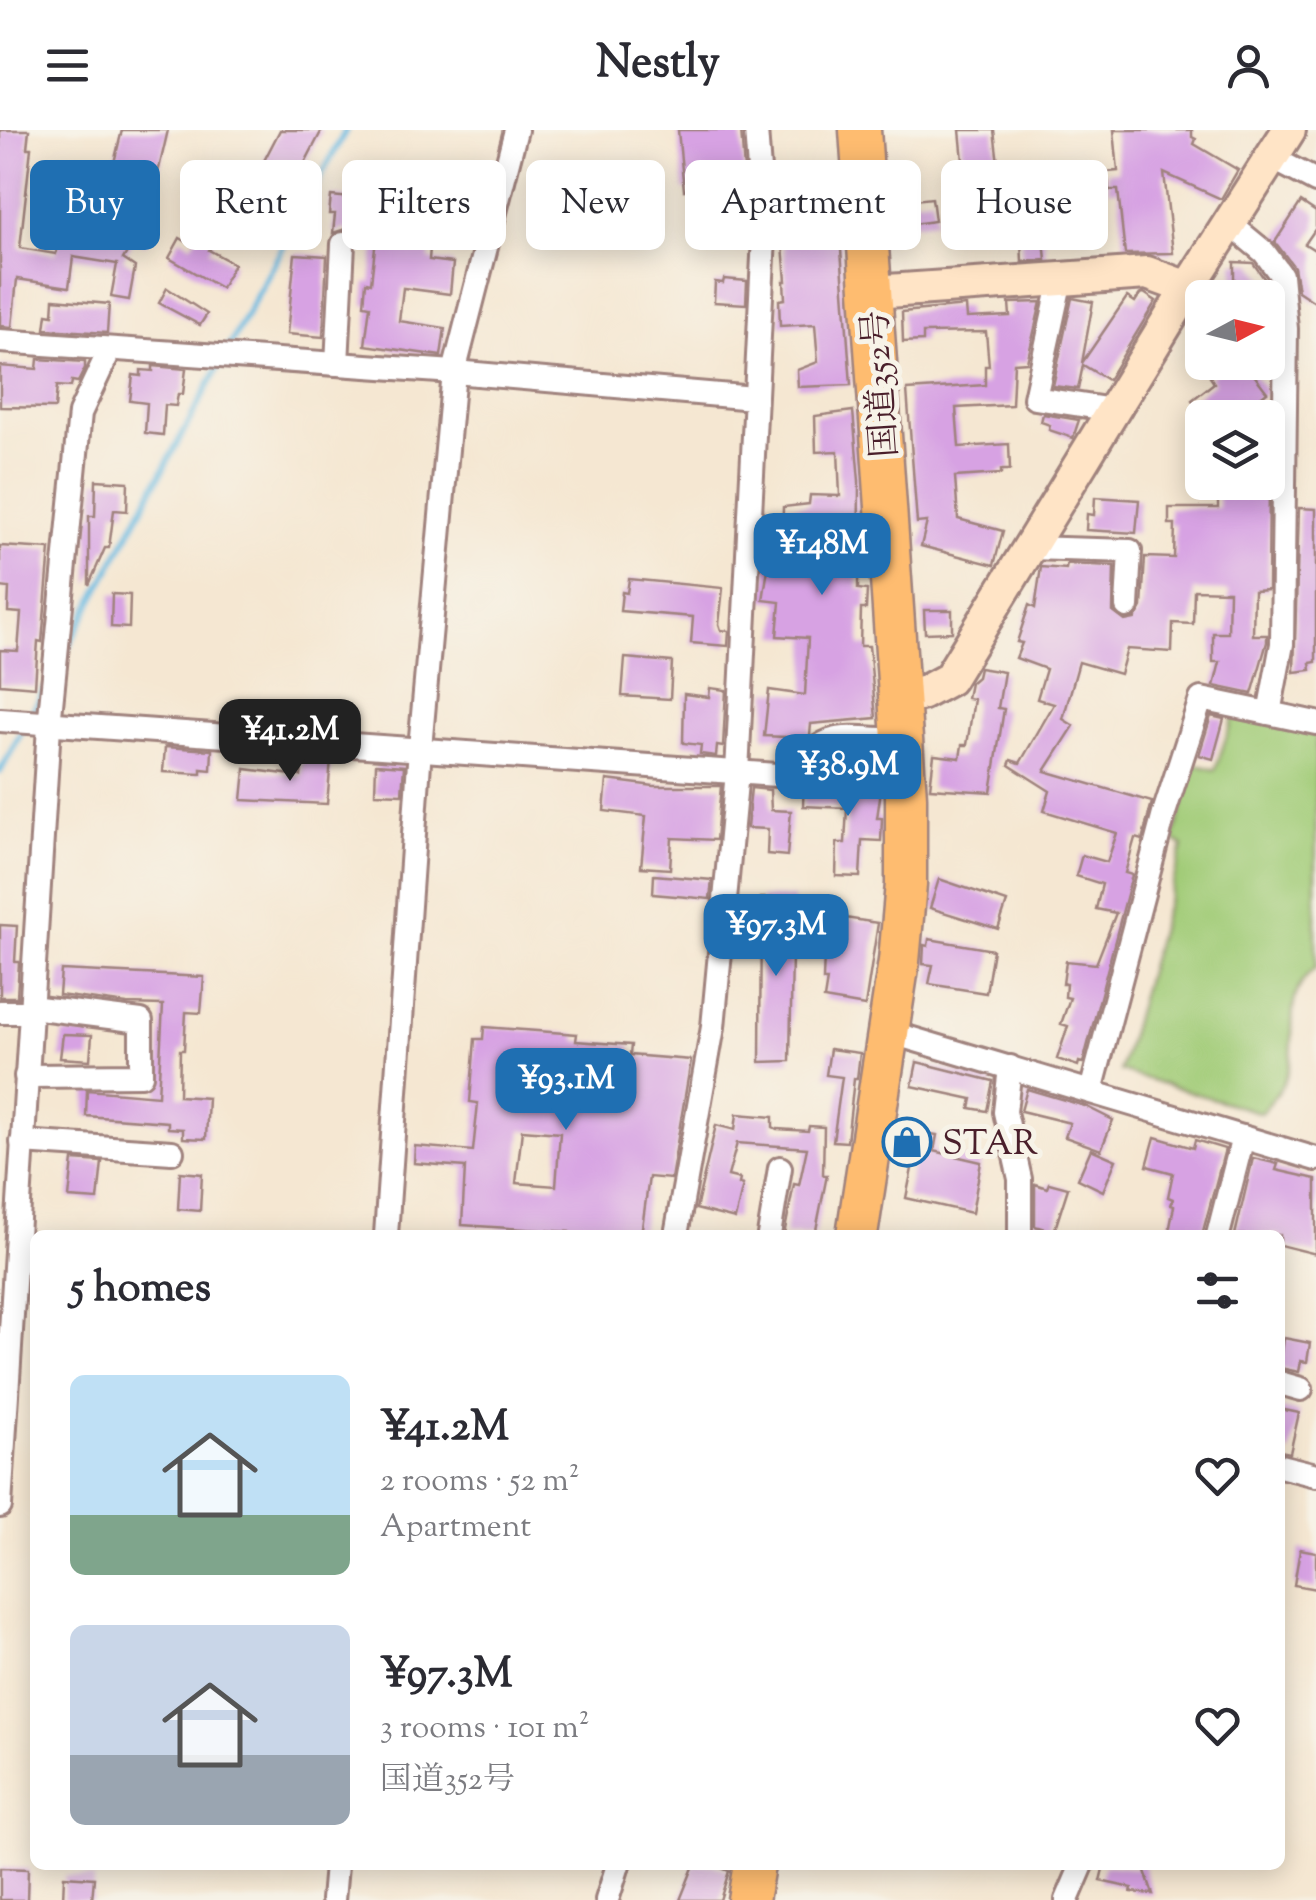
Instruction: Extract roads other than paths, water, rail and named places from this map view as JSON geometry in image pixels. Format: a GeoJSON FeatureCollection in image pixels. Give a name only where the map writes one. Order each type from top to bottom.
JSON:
{"type":"FeatureCollection","features":[{"type":"Feature","properties":{"kind":"highway","name":"国道352号"},"geometry":{"type":"LineString","coordinates":[[858,1230],[889,1032],[906,884],[900,697],[860,130]]}},
{"type":"Feature","properties":{"kind":"highway"},"geometry":{"type":"LineString","coordinates":[[748,1900],[753,1870]]}},
{"type":"Feature","properties":{"kind":"street"},"geometry":{"type":"LineString","coordinates":[[386,1230],[420,748],[454,372],[516,130]]}},
{"type":"Feature","properties":{"kind":"street"},"geometry":{"type":"LineString","coordinates":[[677,1230],[713,1027],[737,772],[764,238],[756,130]]}},
{"type":"Feature","properties":{"kind":"street"},"geometry":{"type":"LineString","coordinates":[[1193,280],[1280,144],[1316,181]]}},
{"type":"Feature","properties":{"kind":"street"},"geometry":{"type":"LineString","coordinates":[[1230,224],[1264,252],[1281,275],[1286,329],[1282,644],[1269,714]]}},
{"type":"Feature","properties":{"kind":"street"},"geometry":{"type":"LineString","coordinates":[[337,364],[342,244]]}},
{"type":"Feature","properties":{"kind":"street"},"geometry":{"type":"LineString","coordinates":[[873,292],[1146,273],[1185,287]]}},
{"type":"Feature","properties":{"kind":"street"},"geometry":{"type":"LineString","coordinates":[[1061,279],[1034,398],[1113,410]]}},
{"type":"Feature","properties":{"kind":"street"},"geometry":{"type":"LineString","coordinates":[[900,697],[921,694],[949,679],[1185,293]]}},
{"type":"Feature","properties":{"kind":"street"},"geometry":{"type":"LineString","coordinates":[[0,340],[754,398]]}},
{"type":"Feature","properties":{"kind":"street"},"geometry":{"type":"LineString","coordinates":[[0,1506],[16,1331],[22,1142],[50,726],[80,414],[110,349]]}},
{"type":"Feature","properties":{"kind":"street"},"geometry":{"type":"LineString","coordinates":[[1029,548],[1130,551],[1128,606]]}},
{"type":"Feature","properties":{"kind":"street"},"geometry":{"type":"LineString","coordinates":[[1091,1091],[1164,810],[1202,699],[1316,723]]}},
{"type":"Feature","properties":{"kind":"street"},"geometry":{"type":"LineString","coordinates":[[0,720],[786,774],[835,739],[902,739]]}},
{"type":"Feature","properties":{"kind":"street"},"geometry":{"type":"LineString","coordinates":[[0,1012],[31,1010],[141,1021],[141,1075],[26,1076]]}},
{"type":"Feature","properties":{"kind":"street"},"geometry":{"type":"LineString","coordinates":[[889,1032],[1316,1160]]}},
{"type":"Feature","properties":{"kind":"street"},"geometry":{"type":"LineString","coordinates":[[1010,1068],[1005,1112],[1020,1178],[1020,1230]]}},
{"type":"Feature","properties":{"kind":"street"},"geometry":{"type":"LineString","coordinates":[[1219,1230],[1243,1137]]}},
{"type":"Feature","properties":{"kind":"street"},"geometry":{"type":"LineString","coordinates":[[22,1142],[172,1152]]}},
{"type":"Feature","properties":{"kind":"street"},"geometry":{"type":"LineString","coordinates":[[770,1230],[780,1168]]}},
{"type":"Feature","properties":{"kind":"street"},"geometry":{"type":"LineString","coordinates":[[1285,1467],[1316,1475]]}},
{"type":"Feature","properties":{"kind":"street"},"geometry":{"type":"LineString","coordinates":[[334,1900],[336,1870]]}},
{"type":"Feature","properties":{"kind":"street"},"geometry":{"type":"LineString","coordinates":[[607,1900],[616,1870]]}},
{"type":"Feature","properties":{"kind":"street"},"geometry":{"type":"LineString","coordinates":[[1067,1900],[1080,1870]]}},
{"type":"Feature","properties":{"kind":"waterway"},"geometry":{"type":"LineString","coordinates":[[65,652],[346,130]]}},
{"type":"Feature","properties":{"kind":"waterway"},"geometry":{"type":"LineString","coordinates":[[29,718],[44,690]]}},
{"type":"Feature","properties":{"kind":"waterway"},"geometry":{"type":"LineString","coordinates":[[0,772],[23,729]]}},
{"type":"Feature","properties":{"kind":"place","name":"STAR"},"geometry":{"type":"Point","coordinates":[907,1142]}}]}
